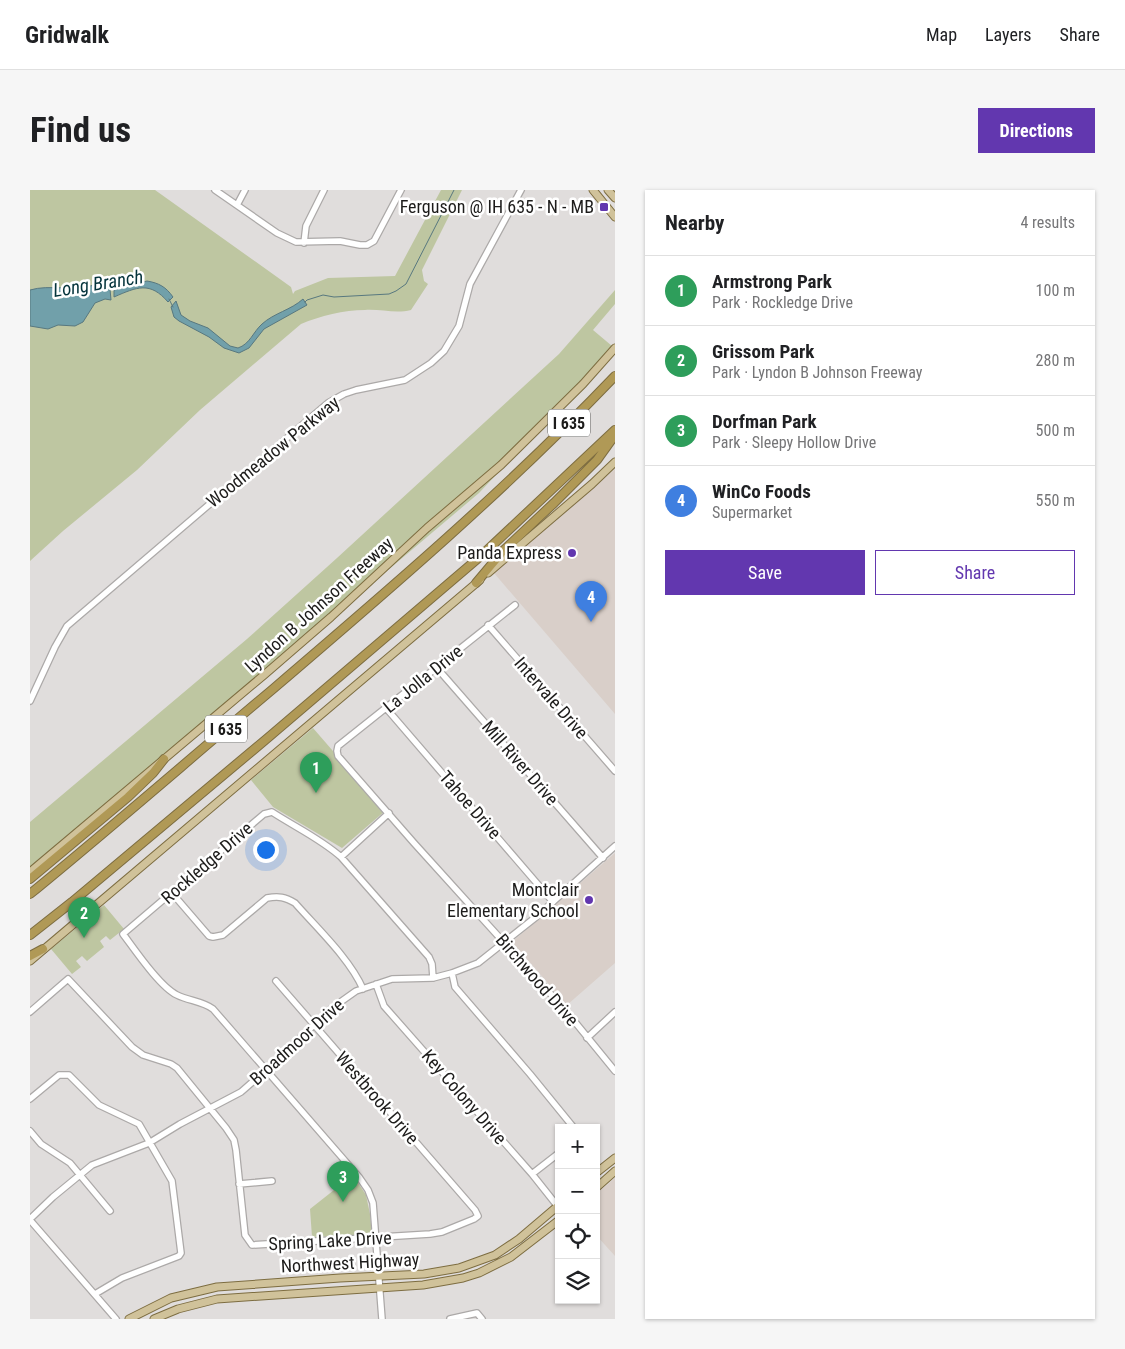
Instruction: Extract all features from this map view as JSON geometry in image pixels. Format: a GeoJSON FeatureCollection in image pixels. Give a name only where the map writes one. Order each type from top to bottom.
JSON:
{"type":"FeatureCollection","features":[{"type":"Feature","properties":{"kind":"highway","name":"Lyndon B Johnson Freeway"},"geometry":{"type":"LineString","coordinates":[[30,894],[103,835],[420,562],[522,469],[615,376]]}},
{"type":"Feature","properties":{"kind":"highway","name":"I 635"},"geometry":{"type":"LineString","coordinates":[[30,935],[324,691],[482,555],[527,515],[615,430]]}},
{"type":"Feature","properties":{"kind":"highway"},"geometry":{"type":"LineString","coordinates":[[476,583],[502,552],[598,460],[615,434]]}},
{"type":"Feature","properties":{"kind":"highway"},"geometry":{"type":"LineString","coordinates":[[30,880],[133,792],[153,773],[164,758]]}},
{"type":"Feature","properties":{"kind":"highway"},"geometry":{"type":"LineString","coordinates":[[30,956],[43,949]]}},
{"type":"Feature","properties":{"kind":"main road"},"geometry":{"type":"LineString","coordinates":[[592,190],[615,217]]}},
{"type":"Feature","properties":{"kind":"main road"},"geometry":{"type":"LineString","coordinates":[[608,190],[615,198]]}},
{"type":"Feature","properties":{"kind":"main road","name":"Lyndon B Johnson Freeway"},"geometry":{"type":"LineString","coordinates":[[30,872],[331,618],[420,535],[501,465],[583,384],[615,348]]}},
{"type":"Feature","properties":{"kind":"main road"},"geometry":{"type":"LineString","coordinates":[[30,961],[476,583],[615,462]]}},
{"type":"Feature","properties":{"kind":"main road"},"geometry":{"type":"LineString","coordinates":[[600,1171],[615,1158]]}},
{"type":"Feature","properties":{"kind":"main road"},"geometry":{"type":"LineString","coordinates":[[600,1184],[615,1171]]}},
{"type":"Feature","properties":{"kind":"main road","name":"Northwest Highway"},"geometry":{"type":"LineString","coordinates":[[129,1319],[171,1298],[218,1287],[438,1273],[476,1263],[495,1254],[519,1239],[555,1209]]}},
{"type":"Feature","properties":{"kind":"main road","name":"Northwest Highway"},"geometry":{"type":"LineString","coordinates":[[154,1319],[178,1309],[216,1299],[441,1283],[480,1273],[511,1257],[555,1223]]}},
{"type":"Feature","properties":{"kind":"street"},"geometry":{"type":"LineString","coordinates":[[215,190],[285,238],[304,243],[340,241],[360,245],[370,243],[379,234],[401,190]]}},
{"type":"Feature","properties":{"kind":"street"},"geometry":{"type":"LineString","coordinates":[[237,205],[245,190]]}},
{"type":"Feature","properties":{"kind":"street"},"geometry":{"type":"LineString","coordinates":[[304,243],[306,226],[324,190]]}},
{"type":"Feature","properties":{"kind":"street","name":"Woodmeadow Parkway"},"geometry":{"type":"LineString","coordinates":[[30,700],[67,626],[328,403],[356,390],[405,380],[431,363],[444,351],[459,326],[470,284],[521,190]]}},
{"type":"Feature","properties":{"kind":"street","name":"La Jolla Drive"},"geometry":{"type":"LineString","coordinates":[[338,756],[336,750],[338,746],[515,605]]}},
{"type":"Feature","properties":{"kind":"street","name":"Intervale Drive"},"geometry":{"type":"LineString","coordinates":[[488,625],[615,771]]}},
{"type":"Feature","properties":{"kind":"street","name":"Mill River Drive"},"geometry":{"type":"LineString","coordinates":[[438,668],[603,858]]}},
{"type":"Feature","properties":{"kind":"street","name":"Tahoe Drive"},"geometry":{"type":"LineString","coordinates":[[386,708],[553,902]]}},
{"type":"Feature","properties":{"kind":"street","name":"Birchwood Drive"},"geometry":{"type":"LineString","coordinates":[[338,756],[566,1010],[586,1038],[615,1071]]}},
{"type":"Feature","properties":{"kind":"street","name":"Rockledge Drive"},"geometry":{"type":"LineString","coordinates":[[266,1070],[213,1009],[205,1004],[176,995],[161,982],[123,934],[264,814],[272,812],[308,835],[327,844],[341,857],[429,957],[432,964],[433,978]]}},
{"type":"Feature","properties":{"kind":"street"},"geometry":{"type":"LineString","coordinates":[[341,857],[389,812]]}},
{"type":"Feature","properties":{"kind":"street","name":"Broadmoor Drive"},"geometry":{"type":"LineString","coordinates":[[30,1220],[80,1174],[100,1161],[149,1143],[241,1092],[339,1002],[363,989],[392,979],[433,978],[452,973],[478,962],[553,902],[615,846]]}},
{"type":"Feature","properties":{"kind":"street"},"geometry":{"type":"LineString","coordinates":[[172,893],[209,936],[213,937],[223,935],[267,898],[285,897],[295,903],[347,963],[358,977],[363,989]]}},
{"type":"Feature","properties":{"kind":"street"},"geometry":{"type":"LineString","coordinates":[[452,973],[455,987],[571,1124]]}},
{"type":"Feature","properties":{"kind":"street","name":"Spring Lake Drive"},"geometry":{"type":"LineString","coordinates":[[30,1012],[68,979],[132,1047],[143,1055],[171,1064],[191,1083],[234,1140],[245,1235],[252,1245],[412,1236],[442,1232],[464,1224],[478,1216]]}},
{"type":"Feature","properties":{"kind":"street","name":"Westbrook Drive"},"geometry":{"type":"LineString","coordinates":[[276,981],[478,1216]]}},
{"type":"Feature","properties":{"kind":"street","name":"Key Colony Drive"},"geometry":{"type":"LineString","coordinates":[[376,984],[384,1006],[555,1202]]}},
{"type":"Feature","properties":{"kind":"street"},"geometry":{"type":"LineString","coordinates":[[586,1038],[615,1012]]}},
{"type":"Feature","properties":{"kind":"street"},"geometry":{"type":"LineString","coordinates":[[266,1070],[368,1190],[373,1203],[382,1319]]}},
{"type":"Feature","properties":{"kind":"street"},"geometry":{"type":"LineString","coordinates":[[30,1099],[59,1075],[69,1075],[99,1105],[139,1124],[172,1181],[179,1256],[122,1278],[95,1294]]}},
{"type":"Feature","properties":{"kind":"street"},"geometry":{"type":"LineString","coordinates":[[30,1131],[41,1144],[70,1163],[110,1210]]}},
{"type":"Feature","properties":{"kind":"street"},"geometry":{"type":"LineString","coordinates":[[532,1174],[555,1156]]}},
{"type":"Feature","properties":{"kind":"street"},"geometry":{"type":"LineString","coordinates":[[240,1184],[272,1181]]}},
{"type":"Feature","properties":{"kind":"street"},"geometry":{"type":"LineString","coordinates":[[30,1220],[116,1319]]}},
{"type":"Feature","properties":{"kind":"street"},"geometry":{"type":"LineString","coordinates":[[450,1319],[477,1313],[482,1319]]}},
{"type":"Feature","properties":{"kind":"shaded area"},"geometry":{"type":"Polygon","coordinates":[[[615,469],[615,714],[494,573],[615,469]]]}},
{"type":"Feature","properties":{"kind":"shaded area","name":"Montclair Elementary School"},"geometry":{"type":"Polygon","coordinates":[[[615,853],[615,963],[567,1005],[512,942],[615,853]]]}},
{"type":"Feature","properties":{"kind":"shaded area"},"geometry":{"type":"Polygon","coordinates":[[[615,1178],[615,1256],[600,1239],[600,1191],[615,1178]]]}},
{"type":"Feature","properties":{"kind":"green space"},"geometry":{"type":"Polygon","coordinates":[[[30,190],[155,190],[291,287],[293,294],[295,291],[328,278],[395,276],[441,190],[462,190],[422,270],[424,281],[428,284],[411,310],[400,312],[371,310],[341,312],[301,324],[200,410],[137,470],[30,561],[30,190]]]}},
{"type":"Feature","properties":{"kind":"green space"},"geometry":{"type":"Polygon","coordinates":[[[615,290],[615,304],[593,330],[612,346],[606,358],[479,493],[30,873],[30,822],[247,639],[337,558],[559,354],[615,290]]]}},
{"type":"Feature","properties":{"kind":"green space"},"geometry":{"type":"Polygon","coordinates":[[[313,728],[385,811],[342,848],[273,807],[251,780],[313,728]]]}},
{"type":"Feature","properties":{"kind":"green space"},"geometry":{"type":"Polygon","coordinates":[[[104,905],[124,929],[110,940],[106,936],[100,941],[104,947],[87,961],[82,956],[76,961],[81,967],[72,974],[51,949],[104,905]]]}},
{"type":"Feature","properties":{"kind":"green space"},"geometry":{"type":"Polygon","coordinates":[[[353,1175],[366,1195],[372,1235],[312,1237],[310,1209],[353,1175]]]}},
{"type":"Feature","properties":{"kind":"water"},"geometry":{"type":"Polygon","coordinates":[[[147,281],[162,286],[173,297],[168,302],[155,291],[143,288],[114,297],[114,290],[147,281]]]}},
{"type":"Feature","properties":{"kind":"water"},"geometry":{"type":"Polygon","coordinates":[[[94,285],[110,289],[111,300],[105,299],[95,303],[83,322],[75,326],[58,325],[48,329],[30,326],[30,290],[38,288],[78,288],[94,285]]]}},
{"type":"Feature","properties":{"kind":"water"},"geometry":{"type":"Polygon","coordinates":[[[303,299],[307,305],[264,329],[249,348],[239,353],[224,348],[209,337],[179,321],[174,317],[171,307],[176,301],[181,315],[190,321],[208,328],[230,346],[238,348],[246,344],[267,320],[303,299]]]}},
{"type":"Feature","properties":{"kind":"waterway","name":"Long Branch"},"geometry":{"type":"LineString","coordinates":[[305,302],[323,295],[334,297],[389,294],[406,284],[454,190]]}},
{"type":"Feature","properties":{"kind":"waterway","name":"Long Branch"},"geometry":{"type":"LineString","coordinates":[[169,299],[173,307]]}},
{"type":"Feature","properties":{"kind":"place","name":"Ferguson @ IH 635 - N - MB"},"geometry":{"type":"Point","coordinates":[604,207]}},
{"type":"Feature","properties":{"kind":"place","name":"Panda Express"},"geometry":{"type":"Point","coordinates":[572,553]}},
{"type":"Feature","properties":{"kind":"place","name":"WinCo Foods"},"geometry":{"type":"Point","coordinates":[591,622]}},
{"type":"Feature","properties":{"kind":"place","name":"Armstrong Park"},"geometry":{"type":"Point","coordinates":[316,793]}},
{"type":"Feature","properties":{"kind":"place","name":"Montclair Elementary School"},"geometry":{"type":"Point","coordinates":[589,900]}},
{"type":"Feature","properties":{"kind":"place","name":"Grissom Park"},"geometry":{"type":"Point","coordinates":[84,938]}},
{"type":"Feature","properties":{"kind":"place","name":"Dorfman Park"},"geometry":{"type":"Point","coordinates":[343,1202]}}]}
